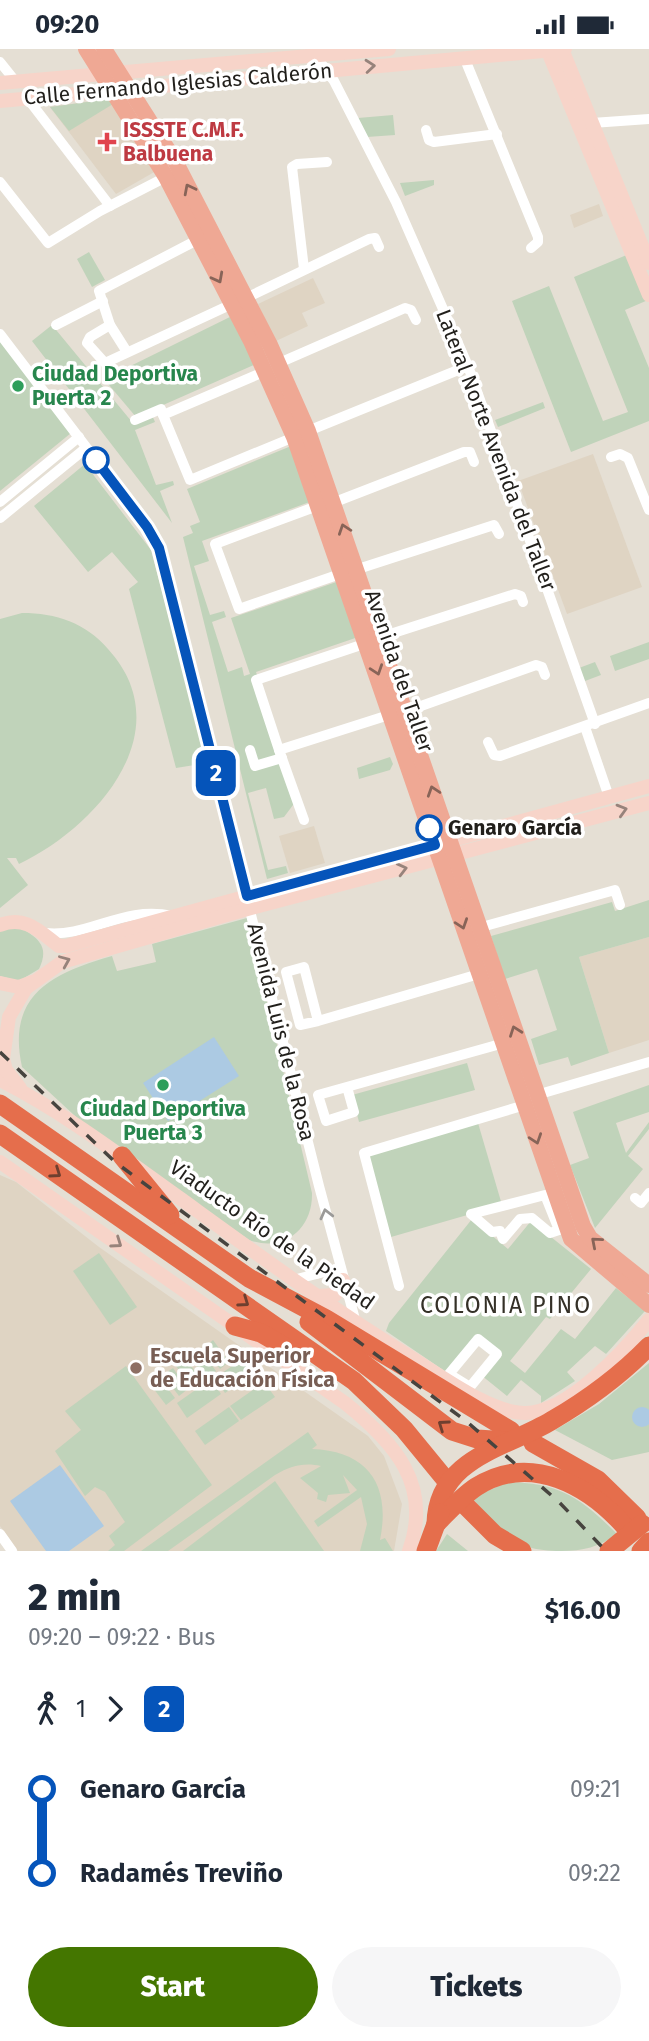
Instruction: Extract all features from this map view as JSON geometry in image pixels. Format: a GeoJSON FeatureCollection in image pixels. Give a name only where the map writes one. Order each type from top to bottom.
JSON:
{"type":"FeatureCollection","features":[{"type":"Feature","properties":{"kind":"highway","name":"Viaducto Río de la Piedad"},"geometry":{"type":"LineString","coordinates":[[0,1104],[248,1278],[326,1319],[517,1439],[598,1480],[634,1531]]}},
{"type":"Feature","properties":{"kind":"highway"},"geometry":{"type":"LineString","coordinates":[[0,1135],[354,1381],[404,1429],[495,1535],[522,1551]]}},
{"type":"Feature","properties":{"kind":"highway"},"geometry":{"type":"LineString","coordinates":[[122,1156],[184,1233]]}},
{"type":"Feature","properties":{"kind":"highway"},"geometry":{"type":"LineString","coordinates":[[248,1278],[445,1427],[467,1437],[517,1439]]}},
{"type":"Feature","properties":{"kind":"highway"},"geometry":{"type":"LineString","coordinates":[[235,1326],[261,1333],[336,1380],[354,1381]]}},
{"type":"Feature","properties":{"kind":"highway"},"geometry":{"type":"LineString","coordinates":[[358,1326],[399,1363]]}},
{"type":"Feature","properties":{"kind":"highway"},"geometry":{"type":"LineString","coordinates":[[426,1551],[436,1524],[455,1491],[517,1439],[548,1423],[603,1387],[649,1346]]}},
{"type":"Feature","properties":{"kind":"highway"},"geometry":{"type":"LineString","coordinates":[[455,1491],[506,1475],[547,1475],[569,1482],[601,1501],[649,1542]]}},
{"type":"Feature","properties":{"kind":"highway"},"geometry":{"type":"LineString","coordinates":[[455,1491],[496,1551]]}},
{"type":"Feature","properties":{"kind":"main road","name":"Avenida del Taller"},"geometry":{"type":"LineString","coordinates":[[86,49],[205,236]]}},
{"type":"Feature","properties":{"kind":"main road","name":"Avenida del Taller"},"geometry":{"type":"LineString","coordinates":[[104,49],[122,73],[175,161],[205,236],[272,367],[301,434],[351,571],[445,850],[479,974],[498,1004],[504,1043],[586,1232],[649,1285]]}},
{"type":"Feature","properties":{"kind":"main road","name":"Avenida del Taller"},"geometry":{"type":"LineString","coordinates":[[445,850],[478,928],[498,1004],[574,1244],[649,1305]]}},
{"type":"Feature","properties":{"kind":"street","name":"Calle Fernando Iglesias Calderón"},"geometry":{"type":"LineString","coordinates":[[0,83],[313,52],[389,49]]}},
{"type":"Feature","properties":{"kind":"street"},"geometry":{"type":"LineString","coordinates":[[548,49],[649,263]]}},
{"type":"Feature","properties":{"kind":"street","name":"Calle Fernando Iglesias Calderón"},"geometry":{"type":"LineString","coordinates":[[0,101],[563,49]]}},
{"type":"Feature","properties":{"kind":"street"},"geometry":{"type":"LineString","coordinates":[[563,49],[592,123],[611,186]]}},
{"type":"Feature","properties":{"kind":"street","name":"Lateral Norte Avenida del Taller"},"geometry":{"type":"LineString","coordinates":[[313,52],[334,81],[396,202],[468,366],[524,517],[590,725],[608,797]]}},
{"type":"Feature","properties":{"kind":"street"},"geometry":{"type":"LineString","coordinates":[[464,57],[538,237],[538,242],[531,248]]}},
{"type":"Feature","properties":{"kind":"street"},"geometry":{"type":"LineString","coordinates":[[0,62],[16,82]]}},
{"type":"Feature","properties":{"kind":"street"},"geometry":{"type":"LineString","coordinates":[[28,99],[110,206]]}},
{"type":"Feature","properties":{"kind":"street"},"geometry":{"type":"LineString","coordinates":[[592,123],[649,119]]}},
{"type":"Feature","properties":{"kind":"street"},"geometry":{"type":"LineString","coordinates":[[426,130],[429,140],[434,142],[497,134]]}},
{"type":"Feature","properties":{"kind":"street"},"geometry":{"type":"LineString","coordinates":[[304,269],[292,167],[297,164],[327,162]]}},
{"type":"Feature","properties":{"kind":"street"},"geometry":{"type":"LineString","coordinates":[[0,182],[48,243],[166,177]]}},
{"type":"Feature","properties":{"kind":"street"},"geometry":{"type":"LineString","coordinates":[[127,352],[110,325],[99,291],[205,236]]}},
{"type":"Feature","properties":{"kind":"street"},"geometry":{"type":"LineString","coordinates":[[638,236],[649,295]]}},
{"type":"Feature","properties":{"kind":"street"},"geometry":{"type":"LineString","coordinates":[[110,325],[90,337],[88,346],[105,363],[372,238],[379,247]]}},
{"type":"Feature","properties":{"kind":"street"},"geometry":{"type":"LineString","coordinates":[[56,325],[103,301]]}},
{"type":"Feature","properties":{"kind":"street"},"geometry":{"type":"LineString","coordinates":[[163,415],[405,308],[411,310],[416,320]]}},
{"type":"Feature","properties":{"kind":"street","name":"Avenida Luis de la Rosa"},"geometry":{"type":"LineString","coordinates":[[0,334],[147,527],[159,548],[341,1274],[358,1326]]}},
{"type":"Feature","properties":{"kind":"street"},"geometry":{"type":"LineString","coordinates":[[135,420],[162,409],[190,480],[468,366]]}},
{"type":"Feature","properties":{"kind":"street"},"geometry":{"type":"LineString","coordinates":[[0,502],[79,437]]}},
{"type":"Feature","properties":{"kind":"street"},"geometry":{"type":"LineString","coordinates":[[0,518],[86,448]]}},
{"type":"Feature","properties":{"kind":"street"},"geometry":{"type":"LineString","coordinates":[[474,462],[470,452],[464,452],[215,544],[239,609],[494,525],[499,534]]}},
{"type":"Feature","properties":{"kind":"street"},"geometry":{"type":"LineString","coordinates":[[611,457],[620,454],[628,458],[649,510]]}},
{"type":"Feature","properties":{"kind":"street"},"geometry":{"type":"LineString","coordinates":[[304,820],[256,681],[515,594],[521,596],[523,602]]}},
{"type":"Feature","properties":{"kind":"street"},"geometry":{"type":"LineString","coordinates":[[250,750],[255,766],[280,754],[536,665],[542,667],[545,675]]}},
{"type":"Feature","properties":{"kind":"street"},"geometry":{"type":"LineString","coordinates":[[488,743],[494,755],[500,756],[649,703]]}},
{"type":"Feature","properties":{"kind":"street"},"geometry":{"type":"LineString","coordinates":[[445,850],[649,786]]}},
{"type":"Feature","properties":{"kind":"street"},"geometry":{"type":"LineString","coordinates":[[26,1093],[6,1070],[4,1045],[13,1007],[34,981],[56,964],[249,902],[445,850],[649,803]]}},
{"type":"Feature","properties":{"kind":"street"},"geometry":{"type":"LineString","coordinates":[[478,928],[615,890],[620,905]]}},
{"type":"Feature","properties":{"kind":"street"},"geometry":{"type":"LineString","coordinates":[[0,925],[9,921],[26,922],[60,946],[66,946],[176,917],[249,902]]}},
{"type":"Feature","properties":{"kind":"street"},"geometry":{"type":"LineString","coordinates":[[318,1021],[304,967],[286,971],[300,1025],[318,1021],[479,974]]}},
{"type":"Feature","properties":{"kind":"street"},"geometry":{"type":"LineString","coordinates":[[0,983],[19,987],[34,981]]}},
{"type":"Feature","properties":{"kind":"street"},"geometry":{"type":"LineString","coordinates":[[347,1087],[504,1043]]}},
{"type":"Feature","properties":{"kind":"street"},"geometry":{"type":"LineString","coordinates":[[399,1286],[364,1153],[649,1062]]}},
{"type":"Feature","properties":{"kind":"street","name":"Viaducto Río de la Piedad"},"geometry":{"type":"LineString","coordinates":[[0,1080],[26,1093],[122,1156],[358,1326],[480,1398],[508,1411],[525,1413],[548,1407],[579,1388],[620,1355],[649,1320]]}},
{"type":"Feature","properties":{"kind":"street"},"geometry":{"type":"LineString","coordinates":[[3,1166],[235,1326],[372,1426],[408,1474],[416,1494],[417,1525],[409,1551]]}},
{"type":"Feature","properties":{"kind":"street"},"geometry":{"type":"LineString","coordinates":[[635,1198],[641,1203],[649,1193]]}},
{"type":"Feature","properties":{"kind":"street"},"geometry":{"type":"LineString","coordinates":[[545,1195],[559,1230],[550,1233],[532,1218],[520,1219],[503,1239],[500,1231],[492,1233],[471,1214],[502,1205],[545,1195]]}},
{"type":"Feature","properties":{"kind":"street"},"geometry":{"type":"LineString","coordinates":[[293,1280],[341,1274],[335,1295],[317,1296]]}},
{"type":"Feature","properties":{"kind":"street"},"geometry":{"type":"LineString","coordinates":[[478,1339],[497,1354],[471,1387],[449,1374],[478,1339]]}},
{"type":"Feature","properties":{"kind":"street"},"geometry":{"type":"LineString","coordinates":[[0,1534],[12,1551]]}},
{"type":"Feature","properties":{"kind":"shaded area","name":"ISSSTE C.M.F. Balbuena"},"geometry":{"type":"Polygon","coordinates":[[[109,99],[156,171],[116,194],[50,107],[109,99]]]}},
{"type":"Feature","properties":{"kind":"shaded area"},"geometry":{"type":"Polygon","coordinates":[[[599,204],[603,216],[574,228],[570,215],[599,204]]]}},
{"type":"Feature","properties":{"kind":"shaded area"},"geometry":{"type":"Polygon","coordinates":[[[313,278],[325,303],[302,313],[308,326],[276,341],[258,304],[313,278]]]}},
{"type":"Feature","properties":{"kind":"shaded area"},"geometry":{"type":"Polygon","coordinates":[[[593,454],[642,587],[567,614],[518,481],[593,454]]]}},
{"type":"Feature","properties":{"kind":"shaded area"},"geometry":{"type":"Polygon","coordinates":[[[314,826],[325,863],[290,873],[279,836],[314,826]]]}},
{"type":"Feature","properties":{"kind":"shaded area"},"geometry":{"type":"Polygon","coordinates":[[[649,937],[649,1040],[609,1053],[579,957],[649,937]]]}},
{"type":"Feature","properties":{"kind":"shaded area","name":"Escuela Superior de Educación Física"},"geometry":{"type":"Polygon","coordinates":[[[0,1175],[16,1182],[99,1247],[368,1436],[384,1456],[402,1504],[394,1551],[18,1551],[0,1526],[0,1175]]]}},
{"type":"Feature","properties":{"kind":"green space"},"geometry":{"type":"Polygon","coordinates":[[[109,99],[113,104],[69,131],[50,107],[109,99]]]}},
{"type":"Feature","properties":{"kind":"green space"},"geometry":{"type":"Polygon","coordinates":[[[393,115],[395,135],[367,137],[358,118],[393,115]]]}},
{"type":"Feature","properties":{"kind":"green space"},"geometry":{"type":"Polygon","coordinates":[[[434,180],[434,185],[405,196],[400,183],[434,180]]]}},
{"type":"Feature","properties":{"kind":"green space"},"geometry":{"type":"Polygon","coordinates":[[[89,252],[105,280],[92,287],[77,259],[89,252]]]}},
{"type":"Feature","properties":{"kind":"green space"},"geometry":{"type":"Polygon","coordinates":[[[629,254],[648,300],[625,310],[649,368],[649,421],[571,452],[512,301],[549,286],[603,421],[628,412],[574,277],[629,254]]]}},
{"type":"Feature","properties":{"kind":"green space"},"geometry":{"type":"Polygon","coordinates":[[[236,314],[258,363],[136,417],[104,379],[236,314]]]}},
{"type":"Feature","properties":{"kind":"green space"},"geometry":{"type":"Polygon","coordinates":[[[52,325],[132,422],[152,415],[155,422],[135,430],[156,485],[173,481],[174,485],[160,491],[172,523],[32,341],[52,325]]]}},
{"type":"Feature","properties":{"kind":"green space","name":"Ciudad Deportiva Puerta 2"},"geometry":{"type":"Polygon","coordinates":[[[0,338],[71,433],[0,491],[0,338]]]}},
{"type":"Feature","properties":{"kind":"green space"},"geometry":{"type":"Polygon","coordinates":[[[543,402],[545,408],[498,427],[495,420],[543,402]]]}},
{"type":"Feature","properties":{"kind":"green space"},"geometry":{"type":"Polygon","coordinates":[[[296,444],[318,499],[202,541],[209,561],[194,566],[210,615],[224,611],[226,617],[212,622],[228,672],[242,667],[244,676],[250,674],[231,618],[348,578],[367,634],[256,672],[280,741],[276,742],[275,759],[278,759],[299,797],[284,817],[274,819],[266,788],[248,793],[268,870],[286,866],[288,873],[267,879],[183,537],[193,533],[190,526],[200,522],[187,489],[296,444]]]}},
{"type":"Feature","properties":{"kind":"green space"},"geometry":{"type":"Polygon","coordinates":[[[85,464],[151,550],[207,763],[176,768],[129,589],[138,582],[112,552],[88,572],[34,506],[85,464]]]}},
{"type":"Feature","properties":{"kind":"green space"},"geometry":{"type":"Polygon","coordinates":[[[22,613],[47,615],[70,621],[90,632],[108,649],[129,680],[136,712],[133,743],[120,773],[101,801],[76,826],[48,847],[19,864],[16,858],[7,858],[28,885],[0,908],[0,619],[22,613]]]}},
{"type":"Feature","properties":{"kind":"green space"},"geometry":{"type":"Polygon","coordinates":[[[649,642],[649,659],[615,671],[610,656],[649,642]]]}},
{"type":"Feature","properties":{"kind":"green space"},"geometry":{"type":"Polygon","coordinates":[[[595,662],[601,675],[585,681],[579,668],[595,662]]]}},
{"type":"Feature","properties":{"kind":"green space"},"geometry":{"type":"Polygon","coordinates":[[[390,757],[393,764],[390,770],[359,779],[357,768],[390,757]]]}},
{"type":"Feature","properties":{"kind":"green space"},"geometry":{"type":"Polygon","coordinates":[[[649,900],[649,937],[579,957],[609,1053],[571,1066],[568,1057],[539,1065],[531,1039],[557,1030],[537,969],[505,979],[491,936],[612,902],[615,911],[649,900]]]}},
{"type":"Feature","properties":{"kind":"green space","name":"Ciudad Deportiva Puerta 3"},"geometry":{"type":"Polygon","coordinates":[[[247,918],[312,1193],[308,1217],[302,1227],[294,1235],[274,1243],[249,1240],[87,1127],[22,1067],[19,1042],[21,1021],[28,1004],[53,979],[112,956],[117,971],[156,962],[152,944],[247,918]]]}},
{"type":"Feature","properties":{"kind":"green space"},"geometry":{"type":"Polygon","coordinates":[[[18,926],[36,938],[43,954],[39,969],[19,981],[0,976],[0,930],[18,926]]]}},
{"type":"Feature","properties":{"kind":"green space"},"geometry":{"type":"Polygon","coordinates":[[[467,1063],[475,1090],[359,1122],[352,1095],[467,1063]]]}},
{"type":"Feature","properties":{"kind":"green space"},"geometry":{"type":"Polygon","coordinates":[[[649,1085],[649,1112],[616,1123],[626,1153],[649,1122],[649,1129],[628,1156],[643,1169],[595,1228],[570,1165],[589,1158],[573,1112],[649,1085]]]}},
{"type":"Feature","properties":{"kind":"green space"},"geometry":{"type":"Polygon","coordinates":[[[478,1123],[502,1205],[391,1237],[368,1156],[478,1123]]]}},
{"type":"Feature","properties":{"kind":"green space"},"geometry":{"type":"Polygon","coordinates":[[[472,1219],[508,1249],[531,1221],[591,1269],[550,1319],[546,1317],[510,1361],[525,1373],[561,1329],[575,1339],[616,1288],[645,1311],[606,1354],[595,1346],[567,1372],[575,1381],[541,1403],[541,1396],[521,1380],[507,1396],[481,1375],[497,1354],[478,1339],[449,1374],[386,1331],[389,1323],[472,1219]]]}},
{"type":"Feature","properties":{"kind":"green space"},"geometry":{"type":"Polygon","coordinates":[[[99,1253],[137,1307],[110,1325],[73,1271],[99,1253]]]}},
{"type":"Feature","properties":{"kind":"green space"},"geometry":{"type":"Polygon","coordinates":[[[213,1340],[229,1362],[220,1369],[204,1348],[213,1340]]]}},
{"type":"Feature","properties":{"kind":"green space"},"geometry":{"type":"Polygon","coordinates":[[[200,1349],[216,1371],[206,1378],[190,1357],[200,1349]]]}},
{"type":"Feature","properties":{"kind":"green space"},"geometry":{"type":"Polygon","coordinates":[[[245,1357],[256,1372],[225,1393],[215,1378],[245,1357]]]}},
{"type":"Feature","properties":{"kind":"green space"},"geometry":{"type":"Polygon","coordinates":[[[186,1359],[202,1381],[192,1388],[176,1366],[186,1359]]]}},
{"type":"Feature","properties":{"kind":"green space"},"geometry":{"type":"Polygon","coordinates":[[[649,1363],[649,1452],[612,1460],[555,1430],[599,1404],[649,1363]]]}},
{"type":"Feature","properties":{"kind":"green space"},"geometry":{"type":"Polygon","coordinates":[[[126,1366],[212,1485],[124,1551],[108,1551],[115,1545],[109,1536],[125,1522],[105,1492],[95,1487],[85,1496],[55,1451],[81,1430],[65,1411],[126,1366]]]}},
{"type":"Feature","properties":{"kind":"green space"},"geometry":{"type":"Polygon","coordinates":[[[173,1368],[188,1389],[179,1396],[163,1375],[173,1368]]]}},
{"type":"Feature","properties":{"kind":"green space"},"geometry":{"type":"Polygon","coordinates":[[[159,1377],[175,1398],[166,1405],[150,1384],[159,1377]]]}},
{"type":"Feature","properties":{"kind":"green space"},"geometry":{"type":"Polygon","coordinates":[[[211,1379],[221,1394],[187,1418],[177,1403],[211,1379]]]}},
{"type":"Feature","properties":{"kind":"green space"},"geometry":{"type":"Polygon","coordinates":[[[264,1382],[275,1397],[241,1420],[230,1406],[264,1382]]]}},
{"type":"Feature","properties":{"kind":"green space"},"geometry":{"type":"Polygon","coordinates":[[[229,1407],[239,1421],[205,1445],[195,1431],[229,1407]]]}},
{"type":"Feature","properties":{"kind":"green space"},"geometry":{"type":"Polygon","coordinates":[[[308,1432],[317,1445],[312,1449],[348,1456],[372,1475],[382,1503],[380,1540],[385,1538],[393,1551],[360,1551],[367,1524],[361,1497],[318,1527],[314,1521],[357,1490],[343,1475],[350,1493],[328,1495],[326,1502],[317,1499],[318,1493],[300,1478],[321,1466],[309,1464],[292,1467],[275,1475],[168,1551],[141,1551],[308,1432]]]}},
{"type":"Feature","properties":{"kind":"green space"},"geometry":{"type":"Polygon","coordinates":[[[275,1481],[324,1551],[183,1551],[275,1481]]]}},
{"type":"Feature","properties":{"kind":"green space"},"geometry":{"type":"Polygon","coordinates":[[[508,1482],[556,1489],[580,1502],[617,1534],[597,1545],[576,1550],[544,1550],[519,1543],[501,1530],[472,1498],[508,1482]]]}},
{"type":"Feature","properties":{"kind":"green space"},"geometry":{"type":"Polygon","coordinates":[[[447,1534],[468,1551],[436,1551],[447,1534]]]}},
{"type":"Feature","properties":{"kind":"water"},"geometry":{"type":"Polygon","coordinates":[[[214,1037],[239,1076],[168,1121],[143,1083],[214,1037]]]}},
{"type":"Feature","properties":{"kind":"water"},"geometry":{"type":"Polygon","coordinates":[[[642,1407],[649,1410],[649,1424],[642,1427],[635,1424],[632,1417],[635,1410],[642,1407]]]}},
{"type":"Feature","properties":{"kind":"water"},"geometry":{"type":"Polygon","coordinates":[[[60,1465],[104,1526],[69,1551],[46,1551],[10,1501],[60,1465]]]}},
{"type":"Feature","properties":{"kind":"railway"},"geometry":{"type":"LineString","coordinates":[[0,1052],[115,1162],[466,1421],[559,1502],[606,1551]]}},
{"type":"Feature","properties":{"kind":"bus line","name":"2"},"geometry":{"type":"LineString","coordinates":[[96,460],[147,527],[159,548],[247,896],[435,845],[429,828]]}},
{"type":"Feature","properties":{"kind":"place","name":"ISSSTE C.M.F. Balbuena"},"geometry":{"type":"Point","coordinates":[107,142]}},
{"type":"Feature","properties":{"kind":"place","name":"Ciudad Deportiva Puerta 2"},"geometry":{"type":"Point","coordinates":[18,386]}},
{"type":"Feature","properties":{"kind":"place","name":"Genaro García"},"geometry":{"type":"Point","coordinates":[429,828]}},
{"type":"Feature","properties":{"kind":"place","name":"Ciudad Deportiva Puerta 3"},"geometry":{"type":"Point","coordinates":[163,1085]}},
{"type":"Feature","properties":{"kind":"place","name":"Escuela Superior de Educación Física"},"geometry":{"type":"Point","coordinates":[136,1368]}},
{"type":"Feature","properties":{"kind":"district","name":"COLONIA PINO"},"geometry":{"type":"Point","coordinates":[506,1305]}}]}
